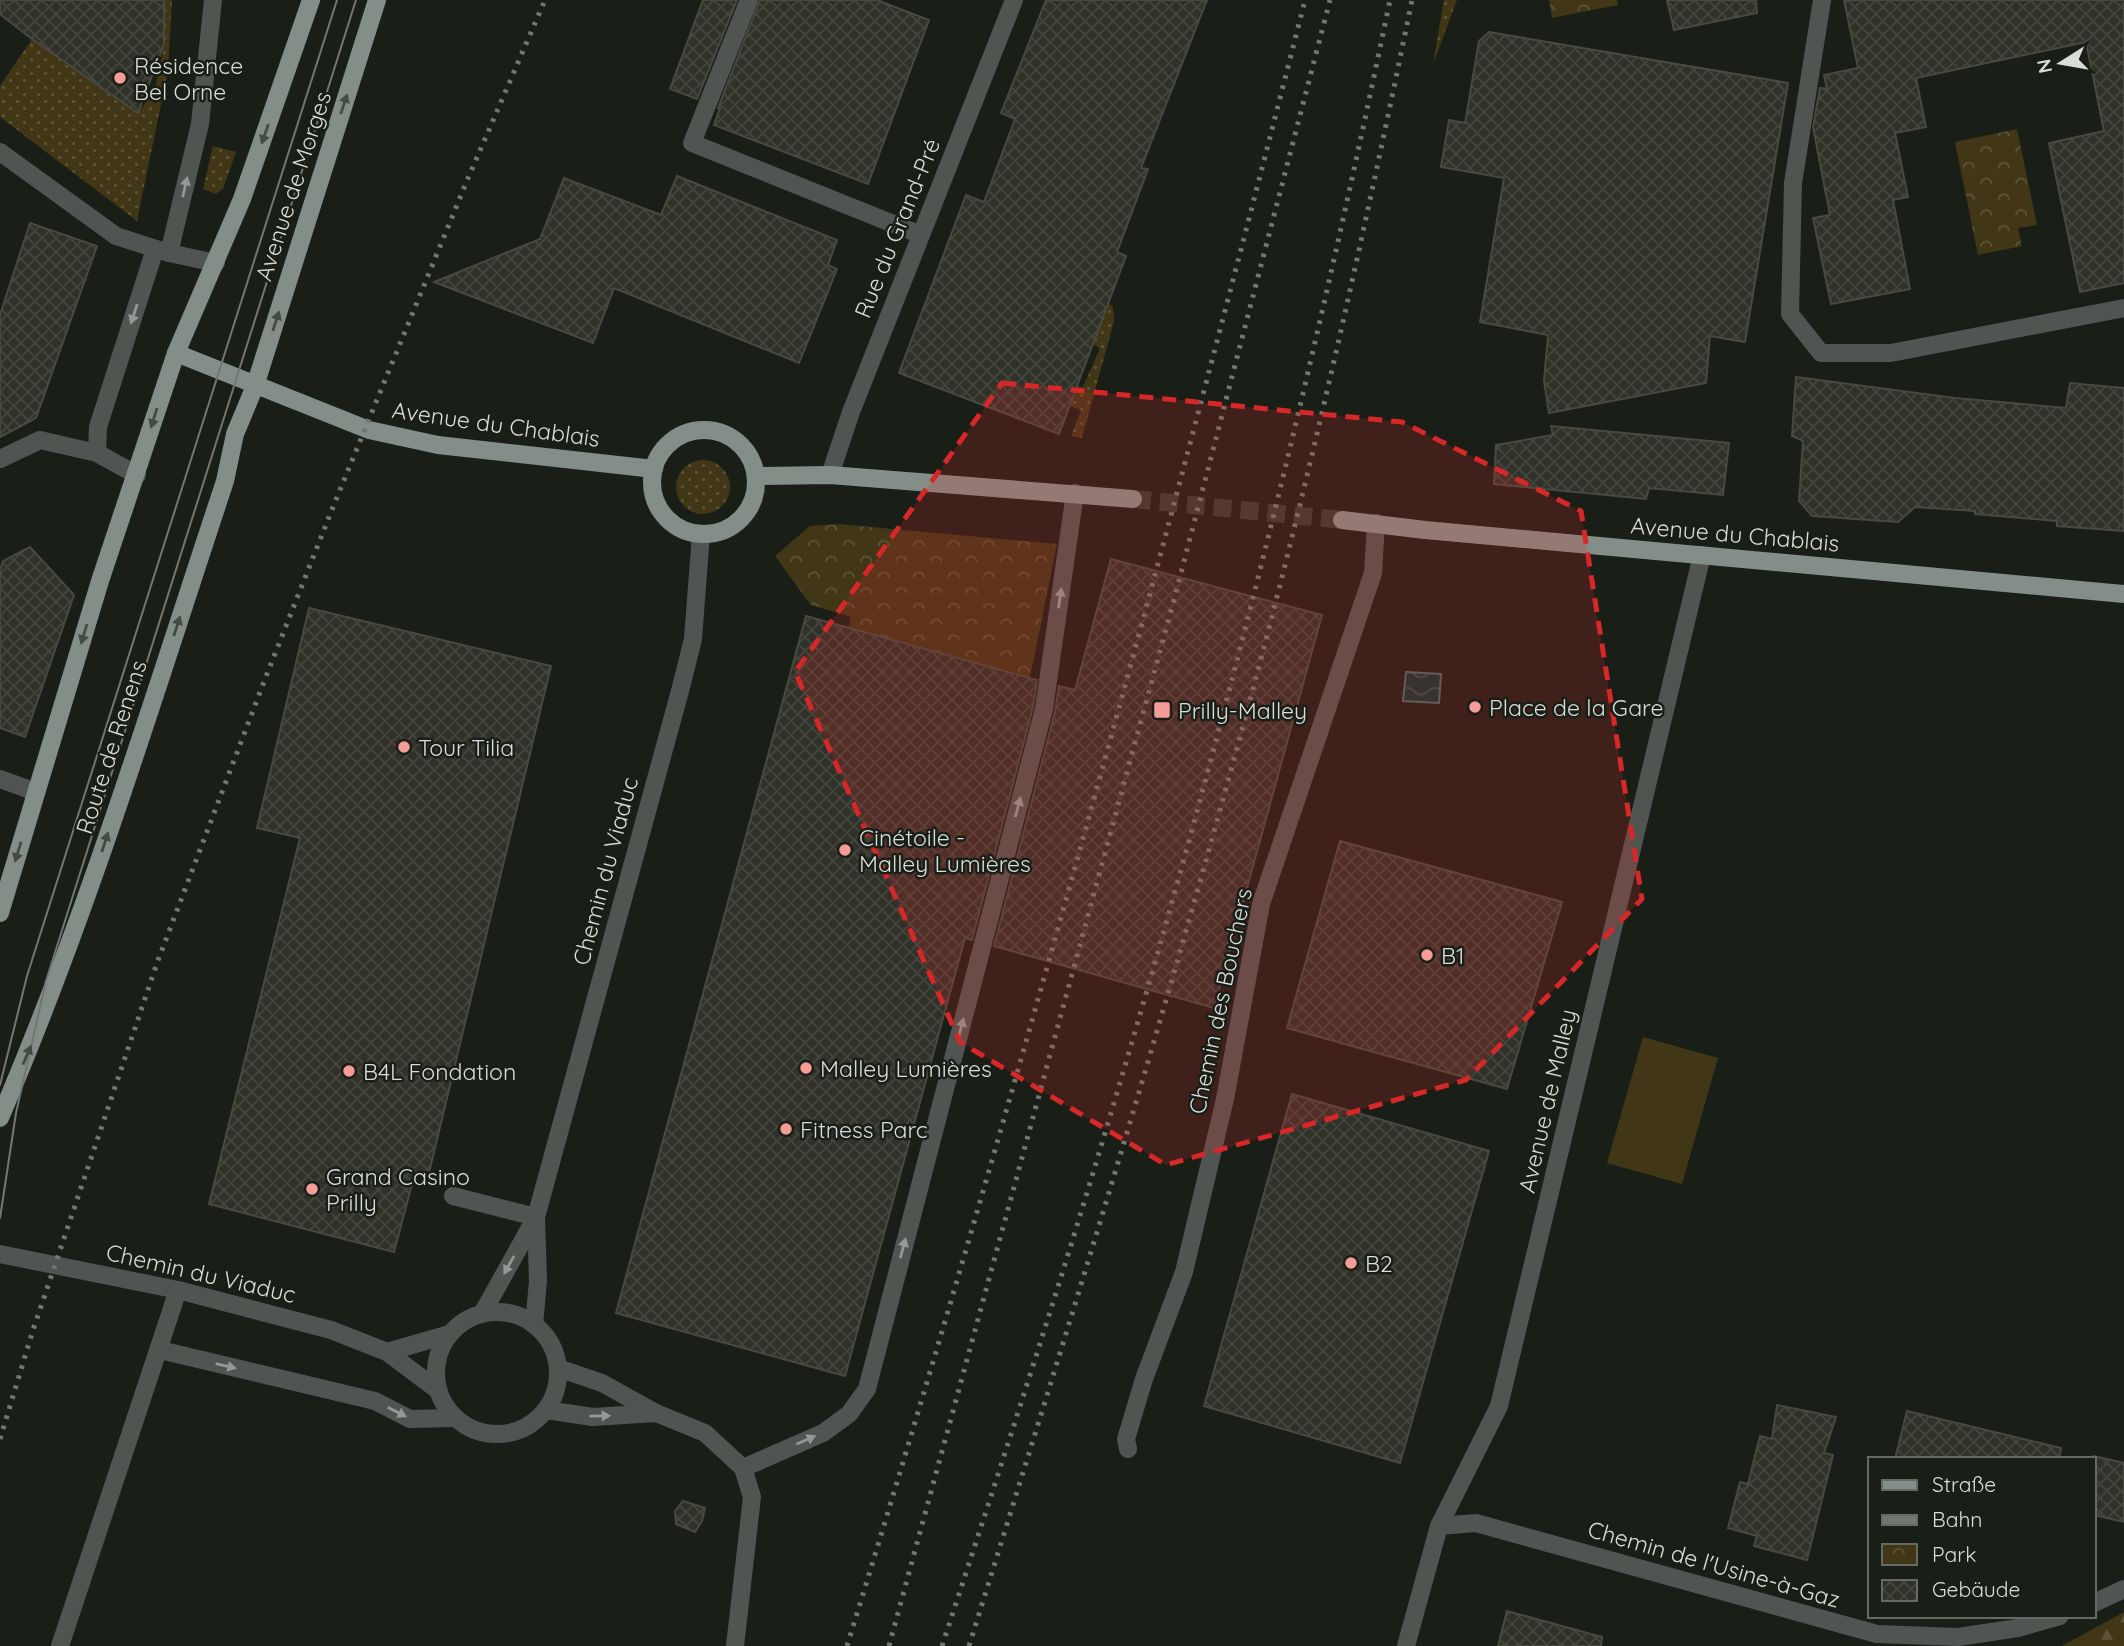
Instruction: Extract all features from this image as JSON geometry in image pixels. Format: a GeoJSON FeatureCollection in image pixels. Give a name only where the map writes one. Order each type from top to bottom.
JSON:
{"type":"FeatureCollection","features":[{"type":"Feature","properties":{"kind":"main road","name":"Avenue de Morges"},"geometry":{"type":"LineString","coordinates":[[176,354],[242,199],[311,0]]}},
{"type":"Feature","properties":{"kind":"main road","name":"Avenue de Morges"},"geometry":{"type":"LineString","coordinates":[[255,386],[377,0]]}},
{"type":"Feature","properties":{"kind":"main road","name":"Avenue du Chablais"},"geometry":{"type":"LineString","coordinates":[[176,354],[369,430],[438,445],[654,469]]}},
{"type":"Feature","properties":{"kind":"main road"},"geometry":{"type":"LineString","coordinates":[[0,913],[100,581],[176,354]]}},
{"type":"Feature","properties":{"kind":"main road","name":"Route de Renens"},"geometry":{"type":"LineString","coordinates":[[0,1118],[74,937],[225,481],[235,434],[255,386]]}},
{"type":"Feature","properties":{"kind":"main road"},"geometry":{"type":"LineString","coordinates":[[710,430],[727,435],[742,446],[751,459],[756,476],[756,491],[749,508],[741,519],[728,529],[716,533],[688,532],[676,526],[661,512],[653,488],[654,469],[661,453],[672,441],[691,432],[710,430]]}},
{"type":"Feature","properties":{"kind":"main road"},"geometry":{"type":"LineString","coordinates":[[756,476],[830,475],[1133,499]]}},
{"type":"Feature","properties":{"kind":"main road","name":"Avenue du Chablais"},"geometry":{"type":"LineString","coordinates":[[1342,520],[1425,530],[2124,594]]}},
{"type":"Feature","properties":{"kind":"street"},"geometry":{"type":"LineString","coordinates":[[97,453],[99,427],[162,251],[200,124],[213,0]]}},
{"type":"Feature","properties":{"kind":"street"},"geometry":{"type":"LineString","coordinates":[[749,0],[692,144],[921,236]]}},
{"type":"Feature","properties":{"kind":"street","name":"Rue du Grand-Pré"},"geometry":{"type":"LineString","coordinates":[[830,475],[851,412],[1014,0]]}},
{"type":"Feature","properties":{"kind":"street"},"geometry":{"type":"LineString","coordinates":[[1822,0],[1793,183],[1790,314],[1821,353],[1891,353],[2124,308]]}},
{"type":"Feature","properties":{"kind":"street"},"geometry":{"type":"LineString","coordinates":[[0,152],[116,236],[162,251],[216,263]]}},
{"type":"Feature","properties":{"kind":"street"},"geometry":{"type":"LineString","coordinates":[[0,459],[40,440],[97,453],[137,475]]}},
{"type":"Feature","properties":{"kind":"street"},"geometry":{"type":"LineString","coordinates":[[743,1468],[823,1433],[849,1414],[867,1390],[1044,709],[1075,493]]}},
{"type":"Feature","properties":{"kind":"street","name":"Chemin des Bouchers"},"geometry":{"type":"LineString","coordinates":[[1128,1449],[1126,1439],[1144,1379],[1184,1272],[1225,1099],[1261,904],[1373,573],[1376,523]]}},
{"type":"Feature","properties":{"kind":"street","name":"Chemin du Viaduc"},"geometry":{"type":"LineString","coordinates":[[482,1314],[536,1217],[693,639],[701,534]]}},
{"type":"Feature","properties":{"kind":"street","name":"Avenue de Malley"},"geometry":{"type":"LineString","coordinates":[[1406,1646],[1439,1526],[1499,1406],[1702,555]]}},
{"type":"Feature","properties":{"kind":"street"},"geometry":{"type":"LineString","coordinates":[[0,779],[36,792]]}},
{"type":"Feature","properties":{"kind":"street"},"geometry":{"type":"LineString","coordinates":[[453,1196],[536,1217]]}},
{"type":"Feature","properties":{"kind":"street","name":"Chemin du Viaduc"},"geometry":{"type":"LineString","coordinates":[[534,1325],[538,1281],[536,1217]]}},
{"type":"Feature","properties":{"kind":"street","name":"Chemin du Viaduc"},"geometry":{"type":"LineString","coordinates":[[0,1254],[178,1290],[331,1330],[387,1352],[439,1391]]}},
{"type":"Feature","properties":{"kind":"street"},"geometry":{"type":"LineString","coordinates":[[60,1646],[178,1290]]}},
{"type":"Feature","properties":{"kind":"street"},"geometry":{"type":"LineString","coordinates":[[500,1312],[518,1315],[534,1325],[546,1336],[554,1351],[558,1368],[558,1383],[546,1410],[534,1422],[503,1434],[486,1433],[456,1418],[439,1391],[436,1371],[440,1351],[450,1334],[465,1321],[482,1314],[500,1312]]}},
{"type":"Feature","properties":{"kind":"street"},"geometry":{"type":"LineString","coordinates":[[387,1352],[450,1334]]}},
{"type":"Feature","properties":{"kind":"street"},"geometry":{"type":"LineString","coordinates":[[160,1350],[375,1401],[410,1419],[456,1418]]}},
{"type":"Feature","properties":{"kind":"street"},"geometry":{"type":"LineString","coordinates":[[558,1368],[602,1382],[656,1413],[705,1433],[743,1468],[751,1497],[735,1646]]}},
{"type":"Feature","properties":{"kind":"street"},"geometry":{"type":"LineString","coordinates":[[546,1410],[593,1417],[656,1413]]}},
{"type":"Feature","properties":{"kind":"street","name":"Chemin de l'Usine-à-Gaz"},"geometry":{"type":"LineString","coordinates":[[1439,1526],[1476,1523],[1877,1634],[2001,1638],[2055,1618]]}},
{"type":"Feature","properties":{"kind":"street"},"geometry":{"type":"LineString","coordinates":[[2096,1602],[2124,1589]]}},
{"type":"Feature","properties":{"kind":"highlighted area"},"geometry":{"type":"Polygon","coordinates":[[[1002,383],[1402,422],[1581,511],[1642,899],[1466,1080],[1166,1165],[960,1042],[795,672],[1002,383]]]}},
{"type":"Feature","properties":{"kind":"green space"},"geometry":{"type":"Polygon","coordinates":[[[164,0],[172,0],[168,70],[137,221],[0,117],[0,86],[32,39],[138,113],[155,89],[164,44],[164,0]]]}},
{"type":"Feature","properties":{"kind":"green space"},"geometry":{"type":"Polygon","coordinates":[[[1444,0],[1457,0],[1433,64],[1444,0]]]}},
{"type":"Feature","properties":{"kind":"green space"},"geometry":{"type":"Polygon","coordinates":[[[1549,0],[1617,0],[1618,5],[1552,18],[1549,0]]]}},
{"type":"Feature","properties":{"kind":"green space"},"geometry":{"type":"Polygon","coordinates":[[[2017,129],[2037,225],[2018,228],[2022,246],[1978,255],[1955,142],[2017,129]]]}},
{"type":"Feature","properties":{"kind":"green space"},"geometry":{"type":"Polygon","coordinates":[[[213,146],[236,152],[223,189],[216,194],[203,189],[213,146]]]}},
{"type":"Feature","properties":{"kind":"green space"},"geometry":{"type":"Polygon","coordinates":[[[1109,303],[1113,307],[1114,321],[1082,438],[1071,436],[1081,410],[1069,406],[1077,385],[1083,387],[1100,348],[1093,344],[1109,303]]]}},
{"type":"Feature","properties":{"kind":"green space"},"geometry":{"type":"Polygon","coordinates":[[[703,460],[722,468],[730,487],[722,506],[703,514],[684,506],[676,487],[684,468],[703,460]]]}},
{"type":"Feature","properties":{"kind":"green space"},"geometry":{"type":"Polygon","coordinates":[[[838,524],[1057,544],[1030,678],[848,628],[851,617],[811,605],[775,556],[810,526],[838,524]]]}},
{"type":"Feature","properties":{"kind":"green space"},"geometry":{"type":"Polygon","coordinates":[[[1643,1037],[1718,1058],[1682,1184],[1607,1163],[1643,1037]]]}},
{"type":"Feature","properties":{"kind":"green space"},"geometry":{"type":"Polygon","coordinates":[[[2124,1612],[2124,1646],[2062,1646],[2124,1612]]]}},
{"type":"Feature","properties":{"kind":"water"},"geometry":{"type":"Polygon","coordinates":[[[1406,672],[1441,674],[1439,703],[1403,701],[1406,672]]]}},
{"type":"Feature","properties":{"kind":"building","name":"Résidence Bel Orne"},"geometry":{"type":"Polygon","coordinates":[[[0,0],[164,0],[164,44],[138,113],[0,14],[0,0]]]}},
{"type":"Feature","properties":{"kind":"building"},"geometry":{"type":"Polygon","coordinates":[[[703,0],[737,0],[697,99],[670,89],[703,0]]]}},
{"type":"Feature","properties":{"kind":"building"},"geometry":{"type":"Polygon","coordinates":[[[760,0],[877,0],[929,20],[868,184],[714,125],[718,108],[760,0]]]}},
{"type":"Feature","properties":{"kind":"building"},"geometry":{"type":"Polygon","coordinates":[[[1046,0],[1207,0],[1141,168],[1148,169],[1117,252],[1126,256],[1059,434],[899,373],[966,195],[984,202],[1015,119],[1001,113],[1046,0]]]}},
{"type":"Feature","properties":{"kind":"building"},"geometry":{"type":"Polygon","coordinates":[[[1667,0],[1756,0],[1757,13],[1674,30],[1667,0]]]}},
{"type":"Feature","properties":{"kind":"building"},"geometry":{"type":"Polygon","coordinates":[[[1844,0],[2124,0],[2124,283],[2080,292],[2049,143],[2104,131],[2086,42],[1916,78],[1926,127],[1895,133],[1908,197],[1893,200],[1910,289],[1831,304],[1813,218],[1830,215],[1813,127],[1820,88],[1827,89],[1824,75],[1858,68],[1844,0]]]}},
{"type":"Feature","properties":{"kind":"building"},"geometry":{"type":"Polygon","coordinates":[[[1489,32],[1788,83],[1745,342],[1710,336],[1706,383],[1549,413],[1544,381],[1548,335],[1480,322],[1504,178],[1441,167],[1449,120],[1465,123],[1479,41],[1489,32]]]}},
{"type":"Feature","properties":{"kind":"building"},"geometry":{"type":"Polygon","coordinates":[[[677,176],[837,240],[828,265],[837,269],[799,363],[614,288],[593,343],[434,282],[540,239],[564,178],[661,215],[677,176]]]}},
{"type":"Feature","properties":{"kind":"building"},"geometry":{"type":"Polygon","coordinates":[[[30,223],[97,246],[36,418],[0,437],[0,315],[30,223]]]}},
{"type":"Feature","properties":{"kind":"building"},"geometry":{"type":"Polygon","coordinates":[[[1796,377],[1955,398],[2066,408],[2070,383],[2124,388],[2124,531],[2057,526],[2057,521],[1975,514],[1975,511],[1915,507],[1898,522],[1812,516],[1799,501],[1803,441],[1792,436],[1796,377]]]}},
{"type":"Feature","properties":{"kind":"building"},"geometry":{"type":"Polygon","coordinates":[[[1551,426],[1729,443],[1723,495],[1649,488],[1646,499],[1494,484],[1496,445],[1553,435],[1551,426]]]}},
{"type":"Feature","properties":{"kind":"building"},"geometry":{"type":"Polygon","coordinates":[[[30,547],[74,595],[25,737],[0,728],[0,570],[3,561],[30,547]]]}},
{"type":"Feature","properties":{"kind":"building"},"geometry":{"type":"Polygon","coordinates":[[[1111,559],[1322,615],[1214,1008],[994,946],[1055,712],[1059,686],[1075,690],[1111,559]]]}},
{"type":"Feature","properties":{"kind":"building"},"geometry":{"type":"Polygon","coordinates":[[[309,608],[551,666],[428,1177],[415,1173],[394,1252],[209,1204],[300,838],[257,828],[309,608]]]}},
{"type":"Feature","properties":{"kind":"building","name":"Malley Lumières"},"geometry":{"type":"Polygon","coordinates":[[[806,616],[1037,680],[1033,707],[972,940],[965,938],[845,1376],[616,1313],[806,616]]]}},
{"type":"Feature","properties":{"kind":"building","name":"B1"},"geometry":{"type":"Polygon","coordinates":[[[1340,841],[1562,902],[1507,1089],[1287,1028],[1340,841]]]}},
{"type":"Feature","properties":{"kind":"building","name":"B2"},"geometry":{"type":"Polygon","coordinates":[[[1292,1094],[1489,1151],[1400,1463],[1204,1406],[1292,1094]]]}},
{"type":"Feature","properties":{"kind":"building"},"geometry":{"type":"Polygon","coordinates":[[[1777,1405],[1836,1417],[1824,1453],[1833,1455],[1807,1560],[1754,1546],[1757,1536],[1728,1528],[1740,1482],[1748,1484],[1760,1436],[1772,1439],[1777,1405]]]}},
{"type":"Feature","properties":{"kind":"building"},"geometry":{"type":"Polygon","coordinates":[[[1907,1411],[2061,1448],[2059,1457],[1896,1457],[1907,1411]]]}},
{"type":"Feature","properties":{"kind":"building"},"geometry":{"type":"Polygon","coordinates":[[[2094,1457],[2124,1463],[2124,1522],[2096,1515],[2094,1457]]]}},
{"type":"Feature","properties":{"kind":"building"},"geometry":{"type":"Polygon","coordinates":[[[683,1501],[705,1508],[702,1521],[695,1532],[676,1524],[675,1511],[683,1501]]]}},
{"type":"Feature","properties":{"kind":"building"},"geometry":{"type":"Polygon","coordinates":[[[1507,1611],[1602,1637],[1601,1646],[1498,1646],[1507,1611]]]}},
{"type":"Feature","properties":{"kind":"tunnel"},"geometry":{"type":"LineString","coordinates":[[1133,499],[1342,520]]}},
{"type":"Feature","properties":{"kind":"tram line"},"geometry":{"type":"LineString","coordinates":[[0,1085],[27,976],[337,0]]}},
{"type":"Feature","properties":{"kind":"tram line"},"geometry":{"type":"LineString","coordinates":[[0,1218],[16,1113],[46,981],[356,0]]}},
{"type":"Feature","properties":{"kind":"railway"},"geometry":{"type":"LineString","coordinates":[[0,1439],[33,1330],[157,963],[333,507],[466,183],[545,0]]}},
{"type":"Feature","properties":{"kind":"railway"},"geometry":{"type":"LineString","coordinates":[[847,1646],[1029,1032],[1143,620],[1305,0]]}},
{"type":"Feature","properties":{"kind":"railway"},"geometry":{"type":"LineString","coordinates":[[889,1646],[1175,596],[1330,0]]}},
{"type":"Feature","properties":{"kind":"railway"},"geometry":{"type":"LineString","coordinates":[[942,1646],[1088,1189],[1188,845],[1296,424],[1390,0]]}},
{"type":"Feature","properties":{"kind":"railway"},"geometry":{"type":"LineString","coordinates":[[969,1646],[1139,1093],[1259,665],[1329,381],[1412,0]]}},
{"type":"Feature","properties":{"kind":"place","name":"Résidence Bel Orne"},"geometry":{"type":"Point","coordinates":[120,78]}},
{"type":"Feature","properties":{"kind":"place","name":"Place de la Gare"},"geometry":{"type":"Point","coordinates":[1475,707]}},
{"type":"Feature","properties":{"kind":"place","name":"Prilly-Malley"},"geometry":{"type":"Point","coordinates":[1162,710]}},
{"type":"Feature","properties":{"kind":"place","name":"Tour Tilia"},"geometry":{"type":"Point","coordinates":[404,747]}},
{"type":"Feature","properties":{"kind":"place","name":"Cinétoile - Malley Lumières"},"geometry":{"type":"Point","coordinates":[845,850]}},
{"type":"Feature","properties":{"kind":"place","name":"B1"},"geometry":{"type":"Point","coordinates":[1427,955]}},
{"type":"Feature","properties":{"kind":"place","name":"Malley Lumières"},"geometry":{"type":"Point","coordinates":[806,1068]}},
{"type":"Feature","properties":{"kind":"place","name":"B4L Fondation"},"geometry":{"type":"Point","coordinates":[349,1071]}},
{"type":"Feature","properties":{"kind":"place","name":"Fitness Parc"},"geometry":{"type":"Point","coordinates":[786,1129]}},
{"type":"Feature","properties":{"kind":"place","name":"Grand Casino Prilly"},"geometry":{"type":"Point","coordinates":[312,1189]}},
{"type":"Feature","properties":{"kind":"place","name":"B2"},"geometry":{"type":"Point","coordinates":[1351,1263]}}]}
